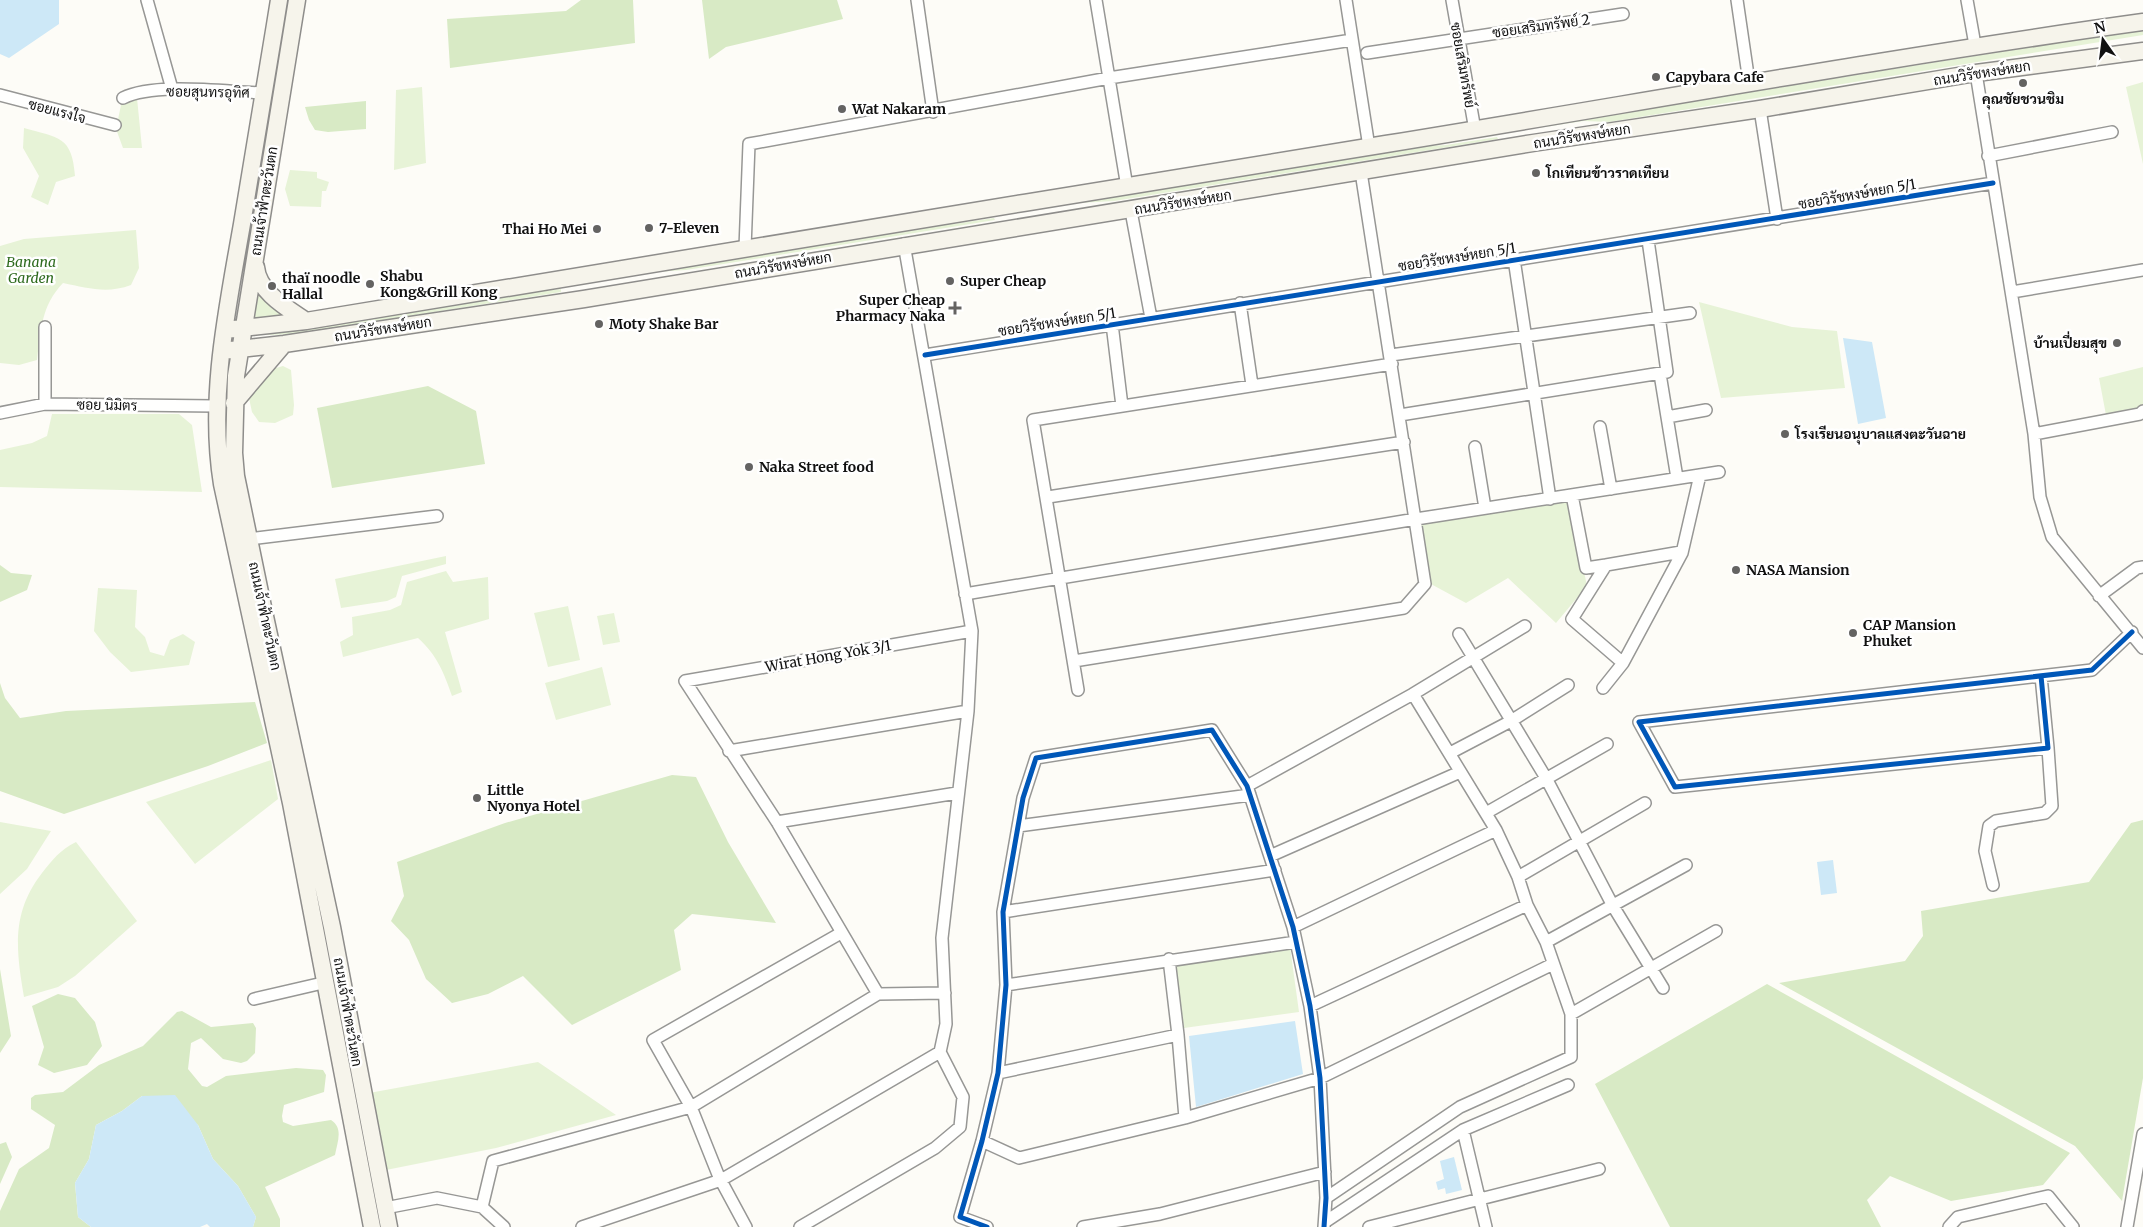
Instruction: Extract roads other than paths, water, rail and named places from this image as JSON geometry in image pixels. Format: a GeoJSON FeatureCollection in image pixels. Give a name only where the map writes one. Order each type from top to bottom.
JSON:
{"type":"FeatureCollection","features":[{"type":"Feature","properties":{"kind":"main road","name":"ถนนเจ้าฟ้าตะวันตก"},"geometry":{"type":"LineString","coordinates":[[279,0],[222,351],[215,406],[216,446],[222,484],[291,803],[327,982],[372,1227]]}},
{"type":"Feature","properties":{"kind":"main road","name":"ถนนเจ้าฟ้าตะวันตก"},"geometry":{"type":"LineString","coordinates":[[296,0],[240,349],[234,403],[234,463],[332,926],[389,1227]]}},
{"type":"Feature","properties":{"kind":"main road","name":"ถนนวิรัชหงษ์หยก"},"geometry":{"type":"LineString","coordinates":[[225,330],[306,321],[1004,205],[1127,187],[1475,130],[1749,82],[1975,46],[2143,22]]}},
{"type":"Feature","properties":{"kind":"main road","name":"ถนนวิรัชหงษ์หยก"},"geometry":{"type":"LineString","coordinates":[[222,351],[284,344],[584,299],[904,244],[1131,211],[1533,143],[1760,109],[1976,73],[2143,50]]}},
{"type":"Feature","properties":{"kind":"main road"},"geometry":{"type":"LineString","coordinates":[[1529,120],[1533,143]]}},
{"type":"Feature","properties":{"kind":"main road"},"geometry":{"type":"LineString","coordinates":[[1004,205],[1008,228]]}},
{"type":"Feature","properties":{"kind":"main road"},"geometry":{"type":"LineString","coordinates":[[255,255],[256,272],[263,287],[284,306],[306,321]]}},
{"type":"Feature","properties":{"kind":"main road"},"geometry":{"type":"LineString","coordinates":[[579,275],[584,299]]}},
{"type":"Feature","properties":{"kind":"main road"},"geometry":{"type":"LineString","coordinates":[[234,403],[284,344]]}},
{"type":"Feature","properties":{"kind":"street"},"geometry":{"type":"LineString","coordinates":[[147,0],[172,89]]}},
{"type":"Feature","properties":{"kind":"street"},"geometry":{"type":"LineString","coordinates":[[917,0],[933,112]]}},
{"type":"Feature","properties":{"kind":"street"},"geometry":{"type":"LineString","coordinates":[[1096,0],[1127,187]]}},
{"type":"Feature","properties":{"kind":"street"},"geometry":{"type":"LineString","coordinates":[[1346,0],[1369,147]]}},
{"type":"Feature","properties":{"kind":"street","name":"ซอยเสริมทรัพย์"},"geometry":{"type":"LineString","coordinates":[[1452,0],[1475,130]]}},
{"type":"Feature","properties":{"kind":"street"},"geometry":{"type":"LineString","coordinates":[[1737,0],[1749,82]]}},
{"type":"Feature","properties":{"kind":"street"},"geometry":{"type":"LineString","coordinates":[[1967,0],[1975,46]]}},
{"type":"Feature","properties":{"kind":"street","name":"ซอยเสริมทรัพย์ 2"},"geometry":{"type":"LineString","coordinates":[[1367,53],[1624,14]]}},
{"type":"Feature","properties":{"kind":"street"},"geometry":{"type":"LineString","coordinates":[[745,248],[749,144],[933,112],[1108,78],[1352,40]]}},
{"type":"Feature","properties":{"kind":"street"},"geometry":{"type":"LineString","coordinates":[[1976,73],[2034,434],[2040,497],[2052,538],[2099,596],[2132,632],[2143,648]]}},
{"type":"Feature","properties":{"kind":"street","name":"ซอยสุนทรอุทิศ"},"geometry":{"type":"LineString","coordinates":[[123,98],[130,94],[172,89],[264,93]]}},
{"type":"Feature","properties":{"kind":"street","name":"ซอยแรงใจ"},"geometry":{"type":"LineString","coordinates":[[0,95],[114,125]]}},
{"type":"Feature","properties":{"kind":"street"},"geometry":{"type":"LineString","coordinates":[[1760,109],[1777,219]]}},
{"type":"Feature","properties":{"kind":"street"},"geometry":{"type":"LineString","coordinates":[[1988,156],[2112,132]]}},
{"type":"Feature","properties":{"kind":"street"},"geometry":{"type":"LineString","coordinates":[[1074,661],[1404,608],[1425,584],[1380,282],[1361,172]]}},
{"type":"Feature","properties":{"kind":"street","name":"ซอยวิรัชหงษ์หยก 5/1"},"geometry":{"type":"LineString","coordinates":[[925,355],[1993,183]]}},
{"type":"Feature","properties":{"kind":"street"},"geometry":{"type":"LineString","coordinates":[[1131,211],[1151,318]]}},
{"type":"Feature","properties":{"kind":"street"},"geometry":{"type":"LineString","coordinates":[[1400,415],[1667,372],[1648,240]]}},
{"type":"Feature","properties":{"kind":"street"},"geometry":{"type":"LineString","coordinates":[[800,1227],[935,1148],[960,1127],[963,1097],[940,1052],[946,1024],[942,938],[957,793],[968,711],[972,631],[904,244]]}},
{"type":"Feature","properties":{"kind":"street"},"geometry":{"type":"LineString","coordinates":[[1514,259],[1550,499]]}},
{"type":"Feature","properties":{"kind":"street"},"geometry":{"type":"LineString","coordinates":[[2012,292],[2143,270]]}},
{"type":"Feature","properties":{"kind":"street"},"geometry":{"type":"LineString","coordinates":[[1240,304],[1252,385]]}},
{"type":"Feature","properties":{"kind":"street"},"geometry":{"type":"LineString","coordinates":[[1078,690],[1048,497],[1033,420],[1252,385],[1526,336],[1690,313]]}},
{"type":"Feature","properties":{"kind":"street"},"geometry":{"type":"LineString","coordinates":[[1112,324],[1122,406]]}},
{"type":"Feature","properties":{"kind":"street"},"geometry":{"type":"LineString","coordinates":[[45,327],[45,404]]}},
{"type":"Feature","properties":{"kind":"street"},"geometry":{"type":"LineString","coordinates":[[1660,374],[1677,478]]}},
{"type":"Feature","properties":{"kind":"street","name":"ซอย นิมิตร"},"geometry":{"type":"LineString","coordinates":[[0,413],[45,404],[215,406]]}},
{"type":"Feature","properties":{"kind":"street"},"geometry":{"type":"LineString","coordinates":[[1667,417],[1706,410]]}},
{"type":"Feature","properties":{"kind":"street"},"geometry":{"type":"LineString","coordinates":[[2034,434],[2140,414],[2143,411]]}},
{"type":"Feature","properties":{"kind":"street"},"geometry":{"type":"LineString","coordinates":[[1600,427],[1611,489]]}},
{"type":"Feature","properties":{"kind":"street"},"geometry":{"type":"LineString","coordinates":[[1048,497],[1404,442]]}},
{"type":"Feature","properties":{"kind":"street"},"geometry":{"type":"LineString","coordinates":[[1475,447],[1485,508]]}},
{"type":"Feature","properties":{"kind":"street"},"geometry":{"type":"LineString","coordinates":[[965,594],[1061,580],[1416,519],[1719,472]]}},
{"type":"Feature","properties":{"kind":"street"},"geometry":{"type":"LineString","coordinates":[[1603,688],[1623,663],[1681,552],[1700,475]]}},
{"type":"Feature","properties":{"kind":"street"},"geometry":{"type":"LineString","coordinates":[[1572,495],[1586,568],[1681,552]]}},
{"type":"Feature","properties":{"kind":"street"},"geometry":{"type":"LineString","coordinates":[[249,539],[437,516]]}},
{"type":"Feature","properties":{"kind":"street"},"geometry":{"type":"LineString","coordinates":[[1606,565],[1572,619],[1623,663]]}},
{"type":"Feature","properties":{"kind":"street"},"geometry":{"type":"LineString","coordinates":[[2099,596],[2137,568],[2143,567]]}},
{"type":"Feature","properties":{"kind":"street"},"geometry":{"type":"LineString","coordinates":[[1018,826],[1249,790],[1476,657],[1525,626]]}},
{"type":"Feature","properties":{"kind":"street","name":"Wirat Hong Yok 3/1"},"geometry":{"type":"LineString","coordinates":[[729,751],[685,681],[972,631]]}},
{"type":"Feature","properties":{"kind":"street"},"geometry":{"type":"LineString","coordinates":[[2048,748],[1676,787],[1639,722],[2092,670],[2132,632]]}},
{"type":"Feature","properties":{"kind":"street"},"geometry":{"type":"LineString","coordinates":[[1460,634],[1476,657],[1511,721],[1546,778],[1613,906],[1663,988]]}},
{"type":"Feature","properties":{"kind":"street"},"geometry":{"type":"LineString","coordinates":[[1994,885],[1985,851],[1989,826],[1996,821],[2045,813],[2052,806],[2041,676]]}},
{"type":"Feature","properties":{"kind":"street"},"geometry":{"type":"LineString","coordinates":[[1450,753],[1511,721],[1568,686]]}},
{"type":"Feature","properties":{"kind":"street"},"geometry":{"type":"LineString","coordinates":[[1326,1198],[1460,1107],[1571,1057],[1571,1014],[1546,942],[1527,905],[1518,877],[1496,830],[1413,694]]}},
{"type":"Feature","properties":{"kind":"street"},"geometry":{"type":"LineString","coordinates":[[878,994],[841,934],[777,822],[729,751],[968,711]]}},
{"type":"Feature","properties":{"kind":"street"},"geometry":{"type":"LineString","coordinates":[[987,1227],[960,1217],[982,1141],[998,1073],[1006,985],[1004,912],[1023,798],[1036,758],[1212,730],[1249,790],[1293,927],[1310,1006],[1320,1078],[1326,1198],[1324,1225]]}},
{"type":"Feature","properties":{"kind":"street"},"geometry":{"type":"LineString","coordinates":[[1486,813],[1607,744]]}},
{"type":"Feature","properties":{"kind":"street"},"geometry":{"type":"LineString","coordinates":[[1270,856],[1460,772]]}},
{"type":"Feature","properties":{"kind":"street"},"geometry":{"type":"LineString","coordinates":[[777,822],[957,793]]}},
{"type":"Feature","properties":{"kind":"street"},"geometry":{"type":"LineString","coordinates":[[1518,877],[1645,803]]}},
{"type":"Feature","properties":{"kind":"street"},"geometry":{"type":"LineString","coordinates":[[1293,927],[1496,830]]}},
{"type":"Feature","properties":{"kind":"street"},"geometry":{"type":"LineString","coordinates":[[1546,942],[1686,865]]}},
{"type":"Feature","properties":{"kind":"street"},"geometry":{"type":"LineString","coordinates":[[1004,912],[1275,870]]}},
{"type":"Feature","properties":{"kind":"street"},"geometry":{"type":"LineString","coordinates":[[1310,1006],[1527,905]]}},
{"type":"Feature","properties":{"kind":"street"},"geometry":{"type":"LineString","coordinates":[[1571,1014],[1716,931]]}},
{"type":"Feature","properties":{"kind":"street"},"geometry":{"type":"LineString","coordinates":[[746,1227],[721,1180],[691,1107],[653,1040],[841,934]]}},
{"type":"Feature","properties":{"kind":"street"},"geometry":{"type":"LineString","coordinates":[[1006,985],[1168,959],[1296,942]]}},
{"type":"Feature","properties":{"kind":"street"},"geometry":{"type":"LineString","coordinates":[[1168,959],[1178,1035],[1185,1118]]}},
{"type":"Feature","properties":{"kind":"street"},"geometry":{"type":"LineString","coordinates":[[982,1141],[1019,1158],[1185,1118],[1320,1078],[1553,964]]}},
{"type":"Feature","properties":{"kind":"street"},"geometry":{"type":"LineString","coordinates":[[254,999],[327,982]]}},
{"type":"Feature","properties":{"kind":"street"},"geometry":{"type":"LineString","coordinates":[[482,1207],[494,1161],[691,1107],[878,994],[945,993]]}},
{"type":"Feature","properties":{"kind":"street"},"geometry":{"type":"LineString","coordinates":[[998,1073],[1178,1035]]}},
{"type":"Feature","properties":{"kind":"street"},"geometry":{"type":"LineString","coordinates":[[582,1227],[721,1180],[940,1052]]}},
{"type":"Feature","properties":{"kind":"street"},"geometry":{"type":"LineString","coordinates":[[1324,1225],[1463,1130],[1568,1085]]}},
{"type":"Feature","properties":{"kind":"street"},"geometry":{"type":"LineString","coordinates":[[1463,1130],[1486,1227]]}},
{"type":"Feature","properties":{"kind":"street"},"geometry":{"type":"LineString","coordinates":[[2127,1227],[2143,1134]]}},
{"type":"Feature","properties":{"kind":"street"},"geometry":{"type":"LineString","coordinates":[[1368,1227],[1599,1169]]}},
{"type":"Feature","properties":{"kind":"street"},"geometry":{"type":"LineString","coordinates":[[1083,1227],[1160,1214],[1325,1172]]}},
{"type":"Feature","properties":{"kind":"street"},"geometry":{"type":"LineString","coordinates":[[1949,1227],[1958,1217],[2048,1196],[2073,1227]]}},
{"type":"Feature","properties":{"kind":"street"},"geometry":{"type":"LineString","coordinates":[[385,1208],[437,1198],[482,1207],[504,1227]]}},
{"type":"Feature","properties":{"kind":"water"},"geometry":{"type":"Polygon","coordinates":[[[0,0],[59,0],[59,24],[9,58],[0,54],[0,0]]]}},
{"type":"Feature","properties":{"kind":"water"},"geometry":{"type":"Polygon","coordinates":[[[1843,338],[1872,342],[1886,418],[1858,424],[1843,338]]]}},
{"type":"Feature","properties":{"kind":"water"},"geometry":{"type":"Polygon","coordinates":[[[1833,860],[1837,893],[1821,895],[1817,862],[1833,860]]]}},
{"type":"Feature","properties":{"kind":"water"},"geometry":{"type":"Polygon","coordinates":[[[1295,1021],[1303,1074],[1196,1107],[1189,1036],[1295,1021]]]}},
{"type":"Feature","properties":{"kind":"water"},"geometry":{"type":"Polygon","coordinates":[[[175,1095],[198,1125],[213,1159],[238,1186],[256,1217],[253,1227],[210,1227],[207,1224],[200,1227],[91,1227],[78,1217],[75,1183],[89,1159],[96,1125],[122,1111],[142,1096],[175,1095]]]}},
{"type":"Feature","properties":{"kind":"water"},"geometry":{"type":"Polygon","coordinates":[[[1454,1157],[1462,1190],[1446,1194],[1445,1188],[1438,1190],[1436,1182],[1444,1179],[1440,1161],[1454,1157]]]}},
{"type":"Feature","properties":{"kind":"place","name":"Capybara Cafe"},"geometry":{"type":"Point","coordinates":[1656,77]}},
{"type":"Feature","properties":{"kind":"place","name":"คุณชัยชวนชิม"},"geometry":{"type":"Point","coordinates":[2023,83]}},
{"type":"Feature","properties":{"kind":"place","name":"Wat Nakaram"},"geometry":{"type":"Point","coordinates":[842,109]}},
{"type":"Feature","properties":{"kind":"place","name":"โกเทียนข้าวราดเทียน"},"geometry":{"type":"Point","coordinates":[1536,173]}},
{"type":"Feature","properties":{"kind":"place","name":"7-Eleven"},"geometry":{"type":"Point","coordinates":[649,228]}},
{"type":"Feature","properties":{"kind":"place","name":"Thai Ho Mei"},"geometry":{"type":"Point","coordinates":[597,229]}},
{"type":"Feature","properties":{"kind":"place","name":"Super Cheap"},"geometry":{"type":"Point","coordinates":[950,281]}},
{"type":"Feature","properties":{"kind":"place","name":"Shabu Kong&Grill Kong"},"geometry":{"type":"Point","coordinates":[370,284]}},
{"type":"Feature","properties":{"kind":"place","name":"thaï noodle Hallal"},"geometry":{"type":"Point","coordinates":[272,286]}},
{"type":"Feature","properties":{"kind":"place","name":"Super Cheap Pharmacy Naka"},"geometry":{"type":"Point","coordinates":[955,308]}},
{"type":"Feature","properties":{"kind":"place","name":"Moty Shake Bar"},"geometry":{"type":"Point","coordinates":[599,324]}},
{"type":"Feature","properties":{"kind":"place","name":"บ้านเปี่ยมสุข"},"geometry":{"type":"Point","coordinates":[2117,343]}},
{"type":"Feature","properties":{"kind":"place","name":"โรงเรียนอนุบาลแสงตะวันฉาย"},"geometry":{"type":"Point","coordinates":[1785,434]}},
{"type":"Feature","properties":{"kind":"place","name":"Naka Street food"},"geometry":{"type":"Point","coordinates":[749,467]}},
{"type":"Feature","properties":{"kind":"place","name":"NASA Mansion"},"geometry":{"type":"Point","coordinates":[1736,570]}},
{"type":"Feature","properties":{"kind":"place","name":"CAP Mansion Phuket"},"geometry":{"type":"Point","coordinates":[1853,633]}},
{"type":"Feature","properties":{"kind":"place","name":"Little Nyonya Hotel"},"geometry":{"type":"Point","coordinates":[477,798]}},
{"type":"Feature","properties":{"kind":"park label","name":"Banana Garden"},"geometry":{"type":"Point","coordinates":[31,270]}}]}
